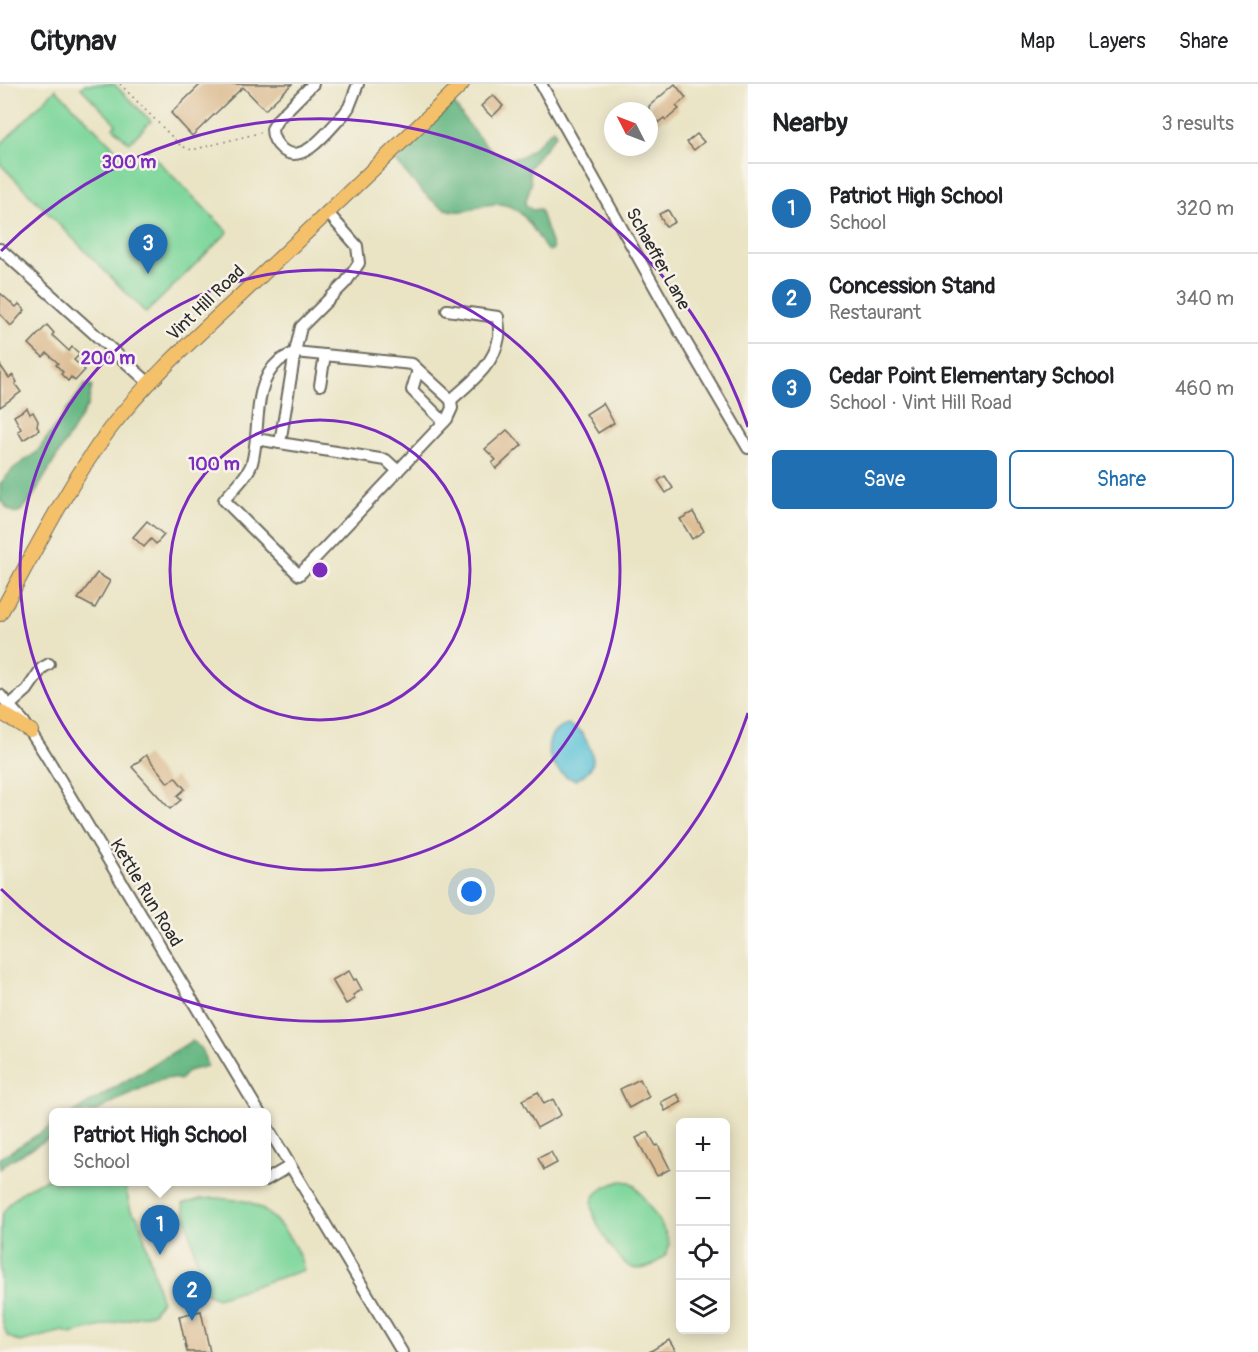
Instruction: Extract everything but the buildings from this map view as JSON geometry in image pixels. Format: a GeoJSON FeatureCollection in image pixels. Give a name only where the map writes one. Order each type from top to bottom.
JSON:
{"type":"FeatureCollection","features":[{"type":"Feature","properties":{"kind":"main road","name":"Vint Hill Road"},"geometry":{"type":"LineString","coordinates":[[0,614],[89,460],[109,430],[149,383],[462,84]]}},
{"type":"Feature","properties":{"kind":"main road"},"geometry":{"type":"LineString","coordinates":[[5,708],[30,731]]}},
{"type":"Feature","properties":{"kind":"street"},"geometry":{"type":"LineString","coordinates":[[313,84],[278,119],[272,129],[276,143],[287,152],[299,154],[306,151],[344,114],[358,84]]}},
{"type":"Feature","properties":{"kind":"street","name":"Schaeffer Lane"},"geometry":{"type":"LineString","coordinates":[[541,84],[748,448]]}},
{"type":"Feature","properties":{"kind":"street"},"geometry":{"type":"LineString","coordinates":[[280,443],[301,327],[346,282],[358,263],[357,246],[327,212]]}},
{"type":"Feature","properties":{"kind":"street"},"geometry":{"type":"LineString","coordinates":[[0,249],[149,383]]}},
{"type":"Feature","properties":{"kind":"street"},"geometry":{"type":"LineString","coordinates":[[447,310],[498,317],[500,336],[492,358],[451,400]]}},
{"type":"Feature","properties":{"kind":"street"},"geometry":{"type":"LineString","coordinates":[[295,352],[412,364],[451,400],[452,408],[444,422],[299,575],[224,500],[251,465],[261,392],[268,374],[279,361],[295,352]]}},
{"type":"Feature","properties":{"kind":"street"},"geometry":{"type":"LineString","coordinates":[[320,385],[325,355]]}},
{"type":"Feature","properties":{"kind":"street"},"geometry":{"type":"LineString","coordinates":[[418,370],[412,390],[444,422]]}},
{"type":"Feature","properties":{"kind":"street"},"geometry":{"type":"LineString","coordinates":[[256,439],[386,460],[398,471]]}},
{"type":"Feature","properties":{"kind":"street"},"geometry":{"type":"LineString","coordinates":[[0,695],[5,708],[27,690],[42,668],[49,664]]}},
{"type":"Feature","properties":{"kind":"street","name":"Kettle Run Road"},"geometry":{"type":"LineString","coordinates":[[30,731],[256,1108]]}},
{"type":"Feature","properties":{"kind":"street"},"geometry":{"type":"LineString","coordinates":[[271,1132],[402,1352]]}},
{"type":"Feature","properties":{"kind":"street"},"geometry":{"type":"LineString","coordinates":[[271,1178],[290,1166]]}},
{"type":"Feature","properties":{"kind":"path"},"geometry":{"type":"LineString","coordinates":[[120,84],[181,147],[186,149],[192,150],[272,129]]}},
{"type":"Feature","properties":{"kind":"green space"},"geometry":{"type":"Polygon","coordinates":[[[85,84],[114,84],[151,121],[129,143],[113,127],[116,124],[81,88],[85,84]]]}},
{"type":"Feature","properties":{"kind":"green space"},"geometry":{"type":"Polygon","coordinates":[[[56,89],[131,165],[147,150],[228,232],[146,313],[0,164],[0,145],[56,89]]]}},
{"type":"Feature","properties":{"kind":"green space"},"geometry":{"type":"Polygon","coordinates":[[[453,103],[482,141],[501,156],[512,158],[526,154],[553,129],[556,134],[529,168],[531,184],[525,204],[532,210],[540,209],[553,249],[549,251],[546,249],[527,220],[512,207],[492,204],[458,211],[439,206],[419,188],[396,161],[453,103]]]}},
{"type":"Feature","properties":{"kind":"green space"},"geometry":{"type":"Polygon","coordinates":[[[85,385],[92,386],[88,405],[30,501],[17,513],[9,510],[0,500],[0,484],[14,468],[37,452],[85,385]]]}},
{"type":"Feature","properties":{"kind":"green space"},"geometry":{"type":"Polygon","coordinates":[[[192,1041],[202,1049],[207,1066],[188,1071],[180,1080],[172,1078],[161,1080],[102,1108],[81,1108],[192,1041]]]}},
{"type":"Feature","properties":{"kind":"green space"},"geometry":{"type":"Polygon","coordinates":[[[49,1127],[49,1138],[0,1169],[0,1158],[49,1127]]]}},
{"type":"Feature","properties":{"kind":"green space"},"geometry":{"type":"Polygon","coordinates":[[[49,1179],[49,1186],[125,1186],[131,1211],[139,1218],[161,1300],[153,1313],[71,1334],[63,1331],[20,1342],[7,1336],[0,1308],[2,1215],[11,1201],[38,1183],[49,1179]]]}},
{"type":"Feature","properties":{"kind":"green space"},"geometry":{"type":"Polygon","coordinates":[[[621,1181],[630,1182],[635,1186],[668,1239],[669,1248],[665,1256],[647,1268],[630,1267],[617,1255],[603,1235],[594,1214],[592,1204],[596,1194],[621,1181]]]}},
{"type":"Feature","properties":{"kind":"green space"},"geometry":{"type":"Polygon","coordinates":[[[215,1198],[249,1202],[268,1213],[291,1240],[304,1270],[217,1298],[204,1292],[183,1204],[215,1198]]]}},
{"type":"Feature","properties":{"kind":"water"},"geometry":{"type":"Polygon","coordinates":[[[568,725],[583,734],[593,758],[588,772],[576,780],[558,770],[549,754],[551,737],[568,725]]]}},
{"type":"Feature","properties":{"kind":"place","name":"Cedar Point Elementary School"},"geometry":{"type":"Point","coordinates":[148,274]}},
{"type":"Feature","properties":{"kind":"place","name":"Patriot High School"},"geometry":{"type":"Point","coordinates":[160,1255]}},
{"type":"Feature","properties":{"kind":"place","name":"Concession Stand"},"geometry":{"type":"Point","coordinates":[192,1321]}}]}
